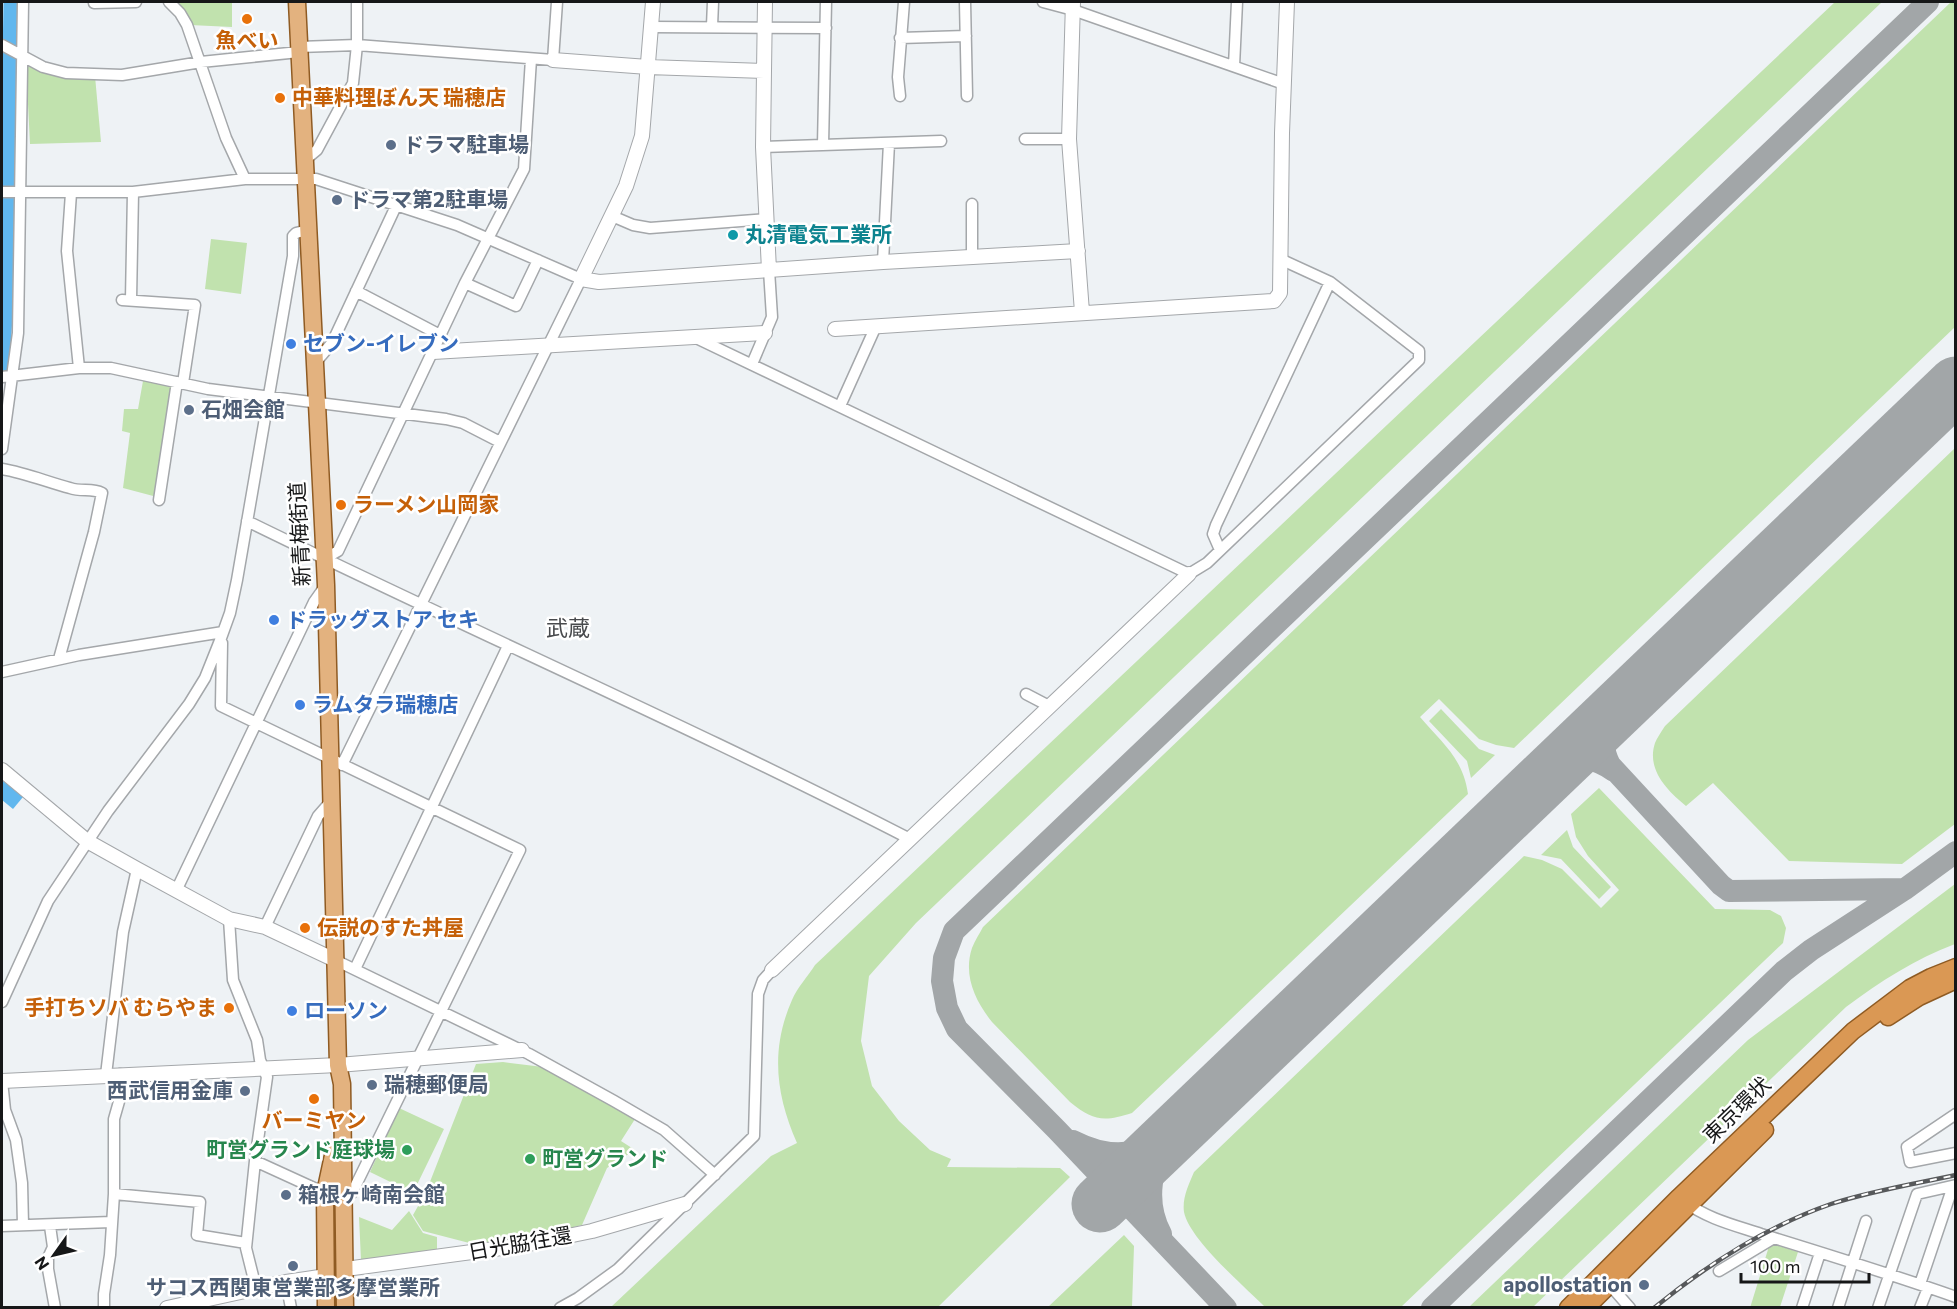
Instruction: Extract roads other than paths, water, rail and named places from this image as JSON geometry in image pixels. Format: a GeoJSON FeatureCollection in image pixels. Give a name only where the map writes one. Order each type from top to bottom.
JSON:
{"type":"FeatureCollection","features":[{"type":"Feature","properties":{"kind":"highway","name":"東京環状"},"geometry":{"type":"LineString","coordinates":[[1586,1308],[1684,1201],[1872,1015],[1910,988],[1956,967]]}},
{"type":"Feature","properties":{"kind":"highway","name":"東京環状"},"geometry":{"type":"LineString","coordinates":[[1568,1308],[1865,1034],[1901,1008],[1956,980]]}},
{"type":"Feature","properties":{"kind":"main road","name":"新青梅街道"},"geometry":{"type":"LineString","coordinates":[[297,2],[324,559],[337,762],[332,800],[338,1065],[333,1085],[345,1308]]}},
{"type":"Feature","properties":{"kind":"main road","name":"新青梅街道"},"geometry":{"type":"LineString","coordinates":[[336,1308],[338,1149]]}},
{"type":"Feature","properties":{"kind":"main road"},"geometry":{"type":"LineString","coordinates":[[338,1149],[351,1173],[354,1308]]}},
{"type":"Feature","properties":{"kind":"main road"},"geometry":{"type":"LineString","coordinates":[[326,1308],[325,1193],[338,1149]]}},
{"type":"Feature","properties":{"kind":"street"},"geometry":{"type":"LineString","coordinates":[[2,449],[8,377],[18,333],[18,192],[23,2]]}},
{"type":"Feature","properties":{"kind":"street"},"geometry":{"type":"LineString","coordinates":[[94,3],[136,2]]}},
{"type":"Feature","properties":{"kind":"street"},"geometry":{"type":"LineString","coordinates":[[169,2],[180,13],[187,25],[226,138],[244,179]]}},
{"type":"Feature","properties":{"kind":"street"},"geometry":{"type":"LineString","coordinates":[[305,160],[317,150],[349,93],[355,72],[357,2]]}},
{"type":"Feature","properties":{"kind":"street"},"geometry":{"type":"LineString","coordinates":[[553,60],[557,2]]}},
{"type":"Feature","properties":{"kind":"street"},"geometry":{"type":"LineString","coordinates":[[337,762],[422,604],[626,186],[642,136],[653,2]]}},
{"type":"Feature","properties":{"kind":"street"},"geometry":{"type":"LineString","coordinates":[[712,26],[713,2]]}},
{"type":"Feature","properties":{"kind":"street"},"geometry":{"type":"LineString","coordinates":[[752,364],[772,317],[763,147],[765,2]]}},
{"type":"Feature","properties":{"kind":"street"},"geometry":{"type":"LineString","coordinates":[[823,145],[826,2]]}},
{"type":"Feature","properties":{"kind":"street"},"geometry":{"type":"LineString","coordinates":[[900,96],[898,77],[904,2]]}},
{"type":"Feature","properties":{"kind":"street"},"geometry":{"type":"LineString","coordinates":[[965,2],[967,96]]}},
{"type":"Feature","properties":{"kind":"street"},"geometry":{"type":"LineString","coordinates":[[1043,2],[1073,6],[1284,84]]}},
{"type":"Feature","properties":{"kind":"street"},"geometry":{"type":"LineString","coordinates":[[1234,66],[1237,2]]}},
{"type":"Feature","properties":{"kind":"street"},"geometry":{"type":"LineString","coordinates":[[835,329],[1274,301],[1280,294],[1287,2]]}},
{"type":"Feature","properties":{"kind":"street"},"geometry":{"type":"LineString","coordinates":[[1073,6],[1069,139],[1082,312]]}},
{"type":"Feature","properties":{"kind":"street"},"geometry":{"type":"LineString","coordinates":[[651,27],[826,28]]}},
{"type":"Feature","properties":{"kind":"street"},"geometry":{"type":"LineString","coordinates":[[900,38],[966,36]]}},
{"type":"Feature","properties":{"kind":"street"},"geometry":{"type":"LineString","coordinates":[[2,45],[43,67],[66,73],[141,72],[201,62],[357,45],[648,67],[764,71]]}},
{"type":"Feature","properties":{"kind":"street"},"geometry":{"type":"LineString","coordinates":[[324,559],[338,550],[487,238],[524,169],[531,59]]}},
{"type":"Feature","properties":{"kind":"street"},"geometry":{"type":"LineString","coordinates":[[1025,139],[1069,139]]}},
{"type":"Feature","properties":{"kind":"street"},"geometry":{"type":"LineString","coordinates":[[763,147],[941,141]]}},
{"type":"Feature","properties":{"kind":"street"},"geometry":{"type":"LineString","coordinates":[[883,262],[889,143]]}},
{"type":"Feature","properties":{"kind":"street"},"geometry":{"type":"LineString","coordinates":[[2,192],[133,192],[244,179],[305,178],[339,185],[457,225],[581,279],[599,282],[1078,251]]}},
{"type":"Feature","properties":{"kind":"street"},"geometry":{"type":"LineString","coordinates":[[133,192],[127,300],[195,305],[159,500]]}},
{"type":"Feature","properties":{"kind":"street"},"geometry":{"type":"LineString","coordinates":[[71,193],[67,251],[79,368]]}},
{"type":"Feature","properties":{"kind":"street"},"geometry":{"type":"LineString","coordinates":[[972,204],[972,257]]}},
{"type":"Feature","properties":{"kind":"street"},"geometry":{"type":"LineString","coordinates":[[315,363],[332,343],[396,206]]}},
{"type":"Feature","properties":{"kind":"street"},"geometry":{"type":"LineString","coordinates":[[612,216],[633,225],[650,228],[767,219]]}},
{"type":"Feature","properties":{"kind":"street"},"geometry":{"type":"LineString","coordinates":[[2,1002],[48,900],[87,841],[189,704],[205,678],[222,635],[237,580],[293,256],[293,236],[308,230]]}},
{"type":"Feature","properties":{"kind":"street"},"geometry":{"type":"LineString","coordinates":[[560,1308],[618,1269],[754,1136],[758,994],[763,980],[772,970],[1189,574],[1199,569],[1219,548],[1257,516],[1419,360],[1419,351],[1330,282],[1280,259]]}},
{"type":"Feature","properties":{"kind":"street"},"geometry":{"type":"LineString","coordinates":[[465,284],[516,306],[538,260]]}},
{"type":"Feature","properties":{"kind":"street"},"geometry":{"type":"LineString","coordinates":[[1219,548],[1213,534],[1216,525],[1330,282]]}},
{"type":"Feature","properties":{"kind":"street"},"geometry":{"type":"LineString","coordinates":[[356,291],[440,335]]}},
{"type":"Feature","properties":{"kind":"street"},"geometry":{"type":"LineString","coordinates":[[840,406],[876,326]]}},
{"type":"Feature","properties":{"kind":"street"},"geometry":{"type":"LineString","coordinates":[[433,352],[765,333]]}},
{"type":"Feature","properties":{"kind":"street"},"geometry":{"type":"LineString","coordinates":[[694,337],[1189,574]]}},
{"type":"Feature","properties":{"kind":"street"},"geometry":{"type":"LineString","coordinates":[[8,377],[79,368],[111,368],[208,389],[405,412],[446,419],[463,423],[500,442]]}},
{"type":"Feature","properties":{"kind":"street"},"geometry":{"type":"LineString","coordinates":[[2,469],[26,473],[72,489],[96,490],[102,493],[94,532],[59,659]]}},
{"type":"Feature","properties":{"kind":"street"},"geometry":{"type":"LineString","coordinates":[[247,521],[508,646],[598,686],[910,838]]}},
{"type":"Feature","properties":{"kind":"street"},"geometry":{"type":"LineString","coordinates":[[176,891],[314,602],[326,585]]}},
{"type":"Feature","properties":{"kind":"street"},"geometry":{"type":"LineString","coordinates":[[2,672],[59,659],[222,635]]}},
{"type":"Feature","properties":{"kind":"street"},"geometry":{"type":"LineString","coordinates":[[222,635],[221,706],[520,850],[352,1193]]}},
{"type":"Feature","properties":{"kind":"street"},"geometry":{"type":"LineString","coordinates":[[355,969],[508,646]]}},
{"type":"Feature","properties":{"kind":"street"},"geometry":{"type":"LineString","coordinates":[[1026,694],[1049,706]]}},
{"type":"Feature","properties":{"kind":"street"},"geometry":{"type":"LineString","coordinates":[[2,770],[87,841],[228,919],[266,927],[522,1050],[664,1130],[715,1175]]}},
{"type":"Feature","properties":{"kind":"street"},"geometry":{"type":"LineString","coordinates":[[266,927],[318,816],[332,800]]}},
{"type":"Feature","properties":{"kind":"street"},"geometry":{"type":"LineString","coordinates":[[106,1076],[123,932],[137,869]]}},
{"type":"Feature","properties":{"kind":"street"},"geometry":{"type":"LineString","coordinates":[[228,919],[233,980],[257,1040],[260,1060],[267,1077],[246,1243],[256,1288]]}},
{"type":"Feature","properties":{"kind":"street"},"geometry":{"type":"LineString","coordinates":[[22,1225],[22,1183],[16,1140],[5,1110],[2,1081],[338,1065],[522,1050]]}},
{"type":"Feature","properties":{"kind":"street"},"geometry":{"type":"LineString","coordinates":[[104,1308],[114,1194],[114,1119],[122,1092],[120,1074]]}},
{"type":"Feature","properties":{"kind":"street"},"geometry":{"type":"LineString","coordinates":[[1956,1114],[1907,1147],[1910,1162],[1956,1153]]}},
{"type":"Feature","properties":{"kind":"street"},"geometry":{"type":"LineString","coordinates":[[255,1161],[325,1193]]}},
{"type":"Feature","properties":{"kind":"street"},"geometry":{"type":"LineString","coordinates":[[1878,1308],[1917,1194],[1954,1186],[1924,1286],[1920,1308]]}},
{"type":"Feature","properties":{"kind":"street"},"geometry":{"type":"LineString","coordinates":[[114,1194],[200,1202],[197,1235],[246,1243]]}},
{"type":"Feature","properties":{"kind":"street"},"geometry":{"type":"LineString","coordinates":[[1684,1201],[1701,1213],[1774,1238],[1924,1286],[1954,1292]]}},
{"type":"Feature","properties":{"kind":"street","name":"日光脇往還"},"geometry":{"type":"LineString","coordinates":[[353,1268],[524,1245],[592,1231],[685,1204]]}},
{"type":"Feature","properties":{"kind":"street"},"geometry":{"type":"LineString","coordinates":[[1838,1308],[1866,1221]]}},
{"type":"Feature","properties":{"kind":"street"},"geometry":{"type":"LineString","coordinates":[[2,1226],[111,1222]]}},
{"type":"Feature","properties":{"kind":"street"},"geometry":{"type":"LineString","coordinates":[[50,1226],[53,1247],[48,1258],[48,1269],[55,1308]]}},
{"type":"Feature","properties":{"kind":"street"},"geometry":{"type":"LineString","coordinates":[[1719,1271],[1774,1238]]}},
{"type":"Feature","properties":{"kind":"street"},"geometry":{"type":"LineString","coordinates":[[1802,1308],[1820,1253]]}},
{"type":"Feature","properties":{"kind":"street"},"geometry":{"type":"LineString","coordinates":[[167,1308],[256,1288],[326,1276]]}},
{"type":"Feature","properties":{"kind":"street"},"geometry":{"type":"LineString","coordinates":[[286,1282],[291,1308]]}},
{"type":"Feature","properties":{"kind":"street"},"geometry":{"type":"LineString","coordinates":[[1609,1284],[1630,1308]]}},
{"type":"Feature","properties":{"kind":"water"},"geometry":{"type":"Polygon","coordinates":[[[2,780],[23,797],[13,809],[2,800],[2,780]]]}},
{"type":"Feature","properties":{"kind":"waterway"},"geometry":{"type":"LineString","coordinates":[[2,371],[6,298],[11,2]]}},
{"type":"Feature","properties":{"kind":"railway"},"geometry":{"type":"LineString","coordinates":[[1654,1308],[1695,1276],[1738,1248],[1807,1213],[1862,1195],[1956,1175]]}},
{"type":"Feature","properties":{"kind":"place","name":"魚べい"},"geometry":{"type":"Point","coordinates":[247,19]}},
{"type":"Feature","properties":{"kind":"place","name":"中華料理ぼん天 瑞穂店"},"geometry":{"type":"Point","coordinates":[280,98]}},
{"type":"Feature","properties":{"kind":"place","name":"ドラマ駐車場"},"geometry":{"type":"Point","coordinates":[391,145]}},
{"type":"Feature","properties":{"kind":"place","name":"ドラマ第2駐車場"},"geometry":{"type":"Point","coordinates":[337,200]}},
{"type":"Feature","properties":{"kind":"place","name":"丸清電気工業所"},"geometry":{"type":"Point","coordinates":[733,235]}},
{"type":"Feature","properties":{"kind":"place","name":"セブン-イレブン"},"geometry":{"type":"Point","coordinates":[291,344]}},
{"type":"Feature","properties":{"kind":"place","name":"石畑会館"},"geometry":{"type":"Point","coordinates":[189,410]}},
{"type":"Feature","properties":{"kind":"place","name":"ラーメン山岡家"},"geometry":{"type":"Point","coordinates":[341,505]}},
{"type":"Feature","properties":{"kind":"place","name":"ドラッグストア セキ"},"geometry":{"type":"Point","coordinates":[274,620]}},
{"type":"Feature","properties":{"kind":"place","name":"ラムタラ瑞穂店"},"geometry":{"type":"Point","coordinates":[300,705]}},
{"type":"Feature","properties":{"kind":"place","name":"伝説のすた丼屋"},"geometry":{"type":"Point","coordinates":[305,928]}},
{"type":"Feature","properties":{"kind":"place","name":"手打ちソバ むらやま"},"geometry":{"type":"Point","coordinates":[229,1008]}},
{"type":"Feature","properties":{"kind":"place","name":"ローソン"},"geometry":{"type":"Point","coordinates":[292,1011]}},
{"type":"Feature","properties":{"kind":"place","name":"瑞穂郵便局"},"geometry":{"type":"Point","coordinates":[372,1085]}},
{"type":"Feature","properties":{"kind":"place","name":"西武信用金庫"},"geometry":{"type":"Point","coordinates":[245,1091]}},
{"type":"Feature","properties":{"kind":"place","name":"バーミヤン"},"geometry":{"type":"Point","coordinates":[314,1099]}},
{"type":"Feature","properties":{"kind":"place","name":"町営グランド庭球場"},"geometry":{"type":"Point","coordinates":[407,1150]}},
{"type":"Feature","properties":{"kind":"place","name":"町営グランド"},"geometry":{"type":"Point","coordinates":[530,1159]}},
{"type":"Feature","properties":{"kind":"place","name":"箱根ヶ崎南会館"},"geometry":{"type":"Point","coordinates":[286,1195]}},
{"type":"Feature","properties":{"kind":"place","name":"サコス西関東営業部多摩営業所"},"geometry":{"type":"Point","coordinates":[293,1266]}},
{"type":"Feature","properties":{"kind":"place","name":"apollostation"},"geometry":{"type":"Point","coordinates":[1644,1285]}},
{"type":"Feature","properties":{"kind":"district","name":"武蔵"},"geometry":{"type":"Point","coordinates":[568,628]}}]}
